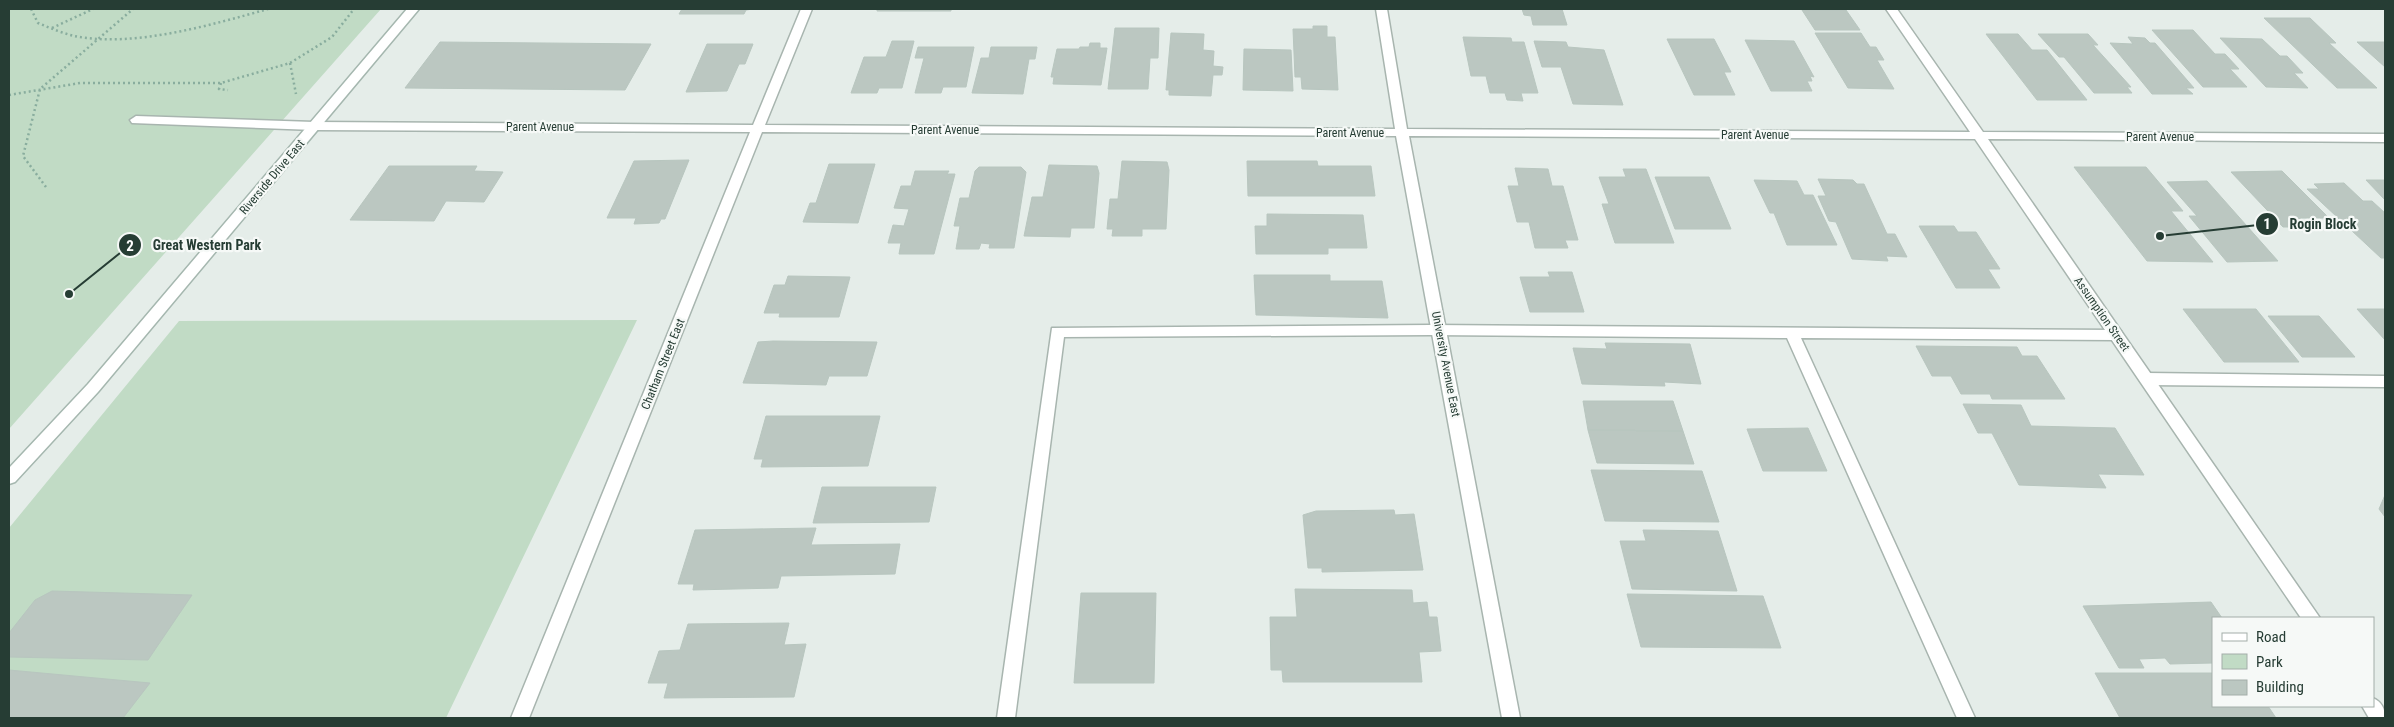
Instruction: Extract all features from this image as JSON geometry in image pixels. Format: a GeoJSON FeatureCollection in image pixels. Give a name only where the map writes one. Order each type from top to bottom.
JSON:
{"type":"FeatureCollection","features":[{"type":"Feature","properties":{"kind":"street","name":"Riverside Drive East"},"geometry":{"type":"LineString","coordinates":[[9,478],[93,388],[414,9]]}},
{"type":"Feature","properties":{"kind":"street","name":"Chatham Street East"},"geometry":{"type":"LineString","coordinates":[[520,718],[806,9]]}},
{"type":"Feature","properties":{"kind":"street","name":"University Avenue East"},"geometry":{"type":"LineString","coordinates":[[1382,9],[1402,133],[1511,718]]}},
{"type":"Feature","properties":{"kind":"street","name":"Assumption Street"},"geometry":{"type":"LineString","coordinates":[[1892,9],[2310,617]]}},
{"type":"Feature","properties":{"kind":"street","name":"Parent Avenue"},"geometry":{"type":"LineString","coordinates":[[136,120],[314,126],[2385,138]]}},
{"type":"Feature","properties":{"kind":"street"},"geometry":{"type":"LineString","coordinates":[[1006,718],[1057,332],[1440,330],[1791,331],[2116,335]]}},
{"type":"Feature","properties":{"kind":"street"},"geometry":{"type":"LineString","coordinates":[[1791,331],[1966,718]]}},
{"type":"Feature","properties":{"kind":"street"},"geometry":{"type":"LineString","coordinates":[[2147,379],[2385,382]]}},
{"type":"Feature","properties":{"kind":"street"},"geometry":{"type":"LineString","coordinates":[[2373,707],[2380,718]]}},
{"type":"Feature","properties":{"kind":"path"},"geometry":{"type":"LineString","coordinates":[[31,9],[38,23],[70,35],[99,38],[150,37],[200,29],[268,9]]}},
{"type":"Feature","properties":{"kind":"path"},"geometry":{"type":"LineString","coordinates":[[52,28],[94,9]]}},
{"type":"Feature","properties":{"kind":"path"},"geometry":{"type":"LineString","coordinates":[[46,187],[24,156],[40,89],[133,9]]}},
{"type":"Feature","properties":{"kind":"path"},"geometry":{"type":"LineString","coordinates":[[9,95],[80,83],[221,83],[290,63],[332,37],[353,9]]}},
{"type":"Feature","properties":{"kind":"path"},"geometry":{"type":"LineString","coordinates":[[290,63],[296,94],[290,96]]}},
{"type":"Feature","properties":{"kind":"path"},"geometry":{"type":"LineString","coordinates":[[221,83],[220,89],[229,90]]}},
{"type":"Feature","properties":{"kind":"green space"},"geometry":{"type":"Polygon","coordinates":[[[9,9],[381,9],[9,429],[9,9]]]}},
{"type":"Feature","properties":{"kind":"green space"},"geometry":{"type":"Polygon","coordinates":[[[637,320],[446,718],[9,718],[9,528],[179,321],[637,320]]]}},
{"type":"Feature","properties":{"kind":"building"},"geometry":{"type":"Polygon","coordinates":[[[682,9],[753,9],[746,10],[744,14],[679,14],[682,9]]]}},
{"type":"Feature","properties":{"kind":"building"},"geometry":{"type":"Polygon","coordinates":[[[877,9],[951,9],[951,11],[877,11],[877,9]]]}},
{"type":"Feature","properties":{"kind":"building"},"geometry":{"type":"Polygon","coordinates":[[[1522,9],[1562,9],[1567,25],[1533,25],[1531,16],[1524,15],[1522,9]]]}},
{"type":"Feature","properties":{"kind":"building"},"geometry":{"type":"Polygon","coordinates":[[[1802,10],[1846,10],[1860,30],[1815,30],[1802,10]]]}},
{"type":"Feature","properties":{"kind":"building"},"geometry":{"type":"Polygon","coordinates":[[[2264,18],[2310,18],[2336,43],[2329,43],[2377,88],[2337,88],[2264,18]]]}},
{"type":"Feature","properties":{"kind":"building"},"geometry":{"type":"Polygon","coordinates":[[[1313,26],[1327,26],[1327,37],[1335,37],[1338,90],[1302,89],[1301,77],[1295,77],[1293,29],[1313,29],[1313,26]]]}},
{"type":"Feature","properties":{"kind":"building"},"geometry":{"type":"Polygon","coordinates":[[[1115,28],[1159,28],[1158,58],[1150,58],[1148,89],[1108,89],[1115,28]]]}},
{"type":"Feature","properties":{"kind":"building"},"geometry":{"type":"Polygon","coordinates":[[[2152,30],[2193,30],[2215,54],[2225,54],[2239,69],[2230,69],[2247,87],[2203,87],[2152,30]]]}},
{"type":"Feature","properties":{"kind":"building"},"geometry":{"type":"Polygon","coordinates":[[[1171,33],[1204,34],[1203,50],[1214,51],[1213,66],[1223,67],[1222,75],[1213,75],[1211,96],[1169,95],[1169,90],[1166,90],[1171,33]]]}},
{"type":"Feature","properties":{"kind":"building"},"geometry":{"type":"Polygon","coordinates":[[[1815,33],[1861,33],[1870,47],[1876,47],[1884,60],[1877,60],[1894,89],[1848,88],[1815,33]]]}},
{"type":"Feature","properties":{"kind":"building"},"geometry":{"type":"Polygon","coordinates":[[[1986,34],[2018,34],[2032,50],[2047,50],[2087,100],[2037,100],[1986,34]]]}},
{"type":"Feature","properties":{"kind":"building"},"geometry":{"type":"Polygon","coordinates":[[[2038,34],[2088,34],[2098,45],[2093,45],[2131,87],[2127,87],[2132,93],[2094,93],[2064,57],[2059,57],[2038,34]]]}},
{"type":"Feature","properties":{"kind":"building"},"geometry":{"type":"Polygon","coordinates":[[[1463,37],[1511,38],[1512,42],[1524,42],[1538,93],[1521,93],[1523,101],[1507,100],[1505,93],[1490,93],[1486,76],[1471,76],[1463,37]]]}},
{"type":"Feature","properties":{"kind":"building"},"geometry":{"type":"Polygon","coordinates":[[[2128,37],[2145,38],[2150,43],[2155,43],[2194,88],[2186,88],[2193,94],[2152,94],[2110,43],[2133,44],[2128,37]]]}},
{"type":"Feature","properties":{"kind":"building"},"geometry":{"type":"Polygon","coordinates":[[[2220,38],[2262,39],[2280,56],[2287,56],[2303,73],[2294,73],[2308,88],[2266,87],[2220,38]]]}},
{"type":"Feature","properties":{"kind":"building"},"geometry":{"type":"Polygon","coordinates":[[[1667,39],[1714,39],[1731,72],[1724,72],[1735,95],[1694,95],[1667,39]]]}},
{"type":"Feature","properties":{"kind":"building"},"geometry":{"type":"Polygon","coordinates":[[[1745,40],[1794,41],[1814,77],[1810,76],[1812,81],[1807,81],[1812,91],[1771,91],[1745,40]]]}},
{"type":"Feature","properties":{"kind":"building"},"geometry":{"type":"Polygon","coordinates":[[[892,41],[914,41],[902,88],[879,88],[877,93],[851,93],[864,57],[886,57],[892,41]]]}},
{"type":"Feature","properties":{"kind":"building"},"geometry":{"type":"Polygon","coordinates":[[[1534,41],[1566,42],[1568,47],[1604,50],[1623,105],[1573,104],[1561,67],[1542,67],[1534,41]]]}},
{"type":"Feature","properties":{"kind":"building"},"geometry":{"type":"Polygon","coordinates":[[[440,42],[651,44],[625,90],[405,88],[440,42]]]}},
{"type":"Feature","properties":{"kind":"building"},"geometry":{"type":"Polygon","coordinates":[[[2357,42],[2385,42],[2385,67],[2357,42]]]}},
{"type":"Feature","properties":{"kind":"building"},"geometry":{"type":"Polygon","coordinates":[[[1090,43],[1100,43],[1100,48],[1107,48],[1101,85],[1053,84],[1054,77],[1051,77],[1057,49],[1079,49],[1080,47],[1089,47],[1090,43]]]}},
{"type":"Feature","properties":{"kind":"building"},"geometry":{"type":"Polygon","coordinates":[[[707,44],[753,44],[745,64],[739,64],[727,91],[686,92],[707,44]]]}},
{"type":"Feature","properties":{"kind":"building"},"geometry":{"type":"Polygon","coordinates":[[[918,47],[974,47],[966,87],[943,87],[941,93],[915,93],[924,58],[915,58],[918,47]]]}},
{"type":"Feature","properties":{"kind":"building"},"geometry":{"type":"Polygon","coordinates":[[[991,47],[1037,47],[1035,59],[1029,59],[1023,94],[972,93],[981,58],[989,58],[991,47]]]}},
{"type":"Feature","properties":{"kind":"building"},"geometry":{"type":"Polygon","coordinates":[[[1244,49],[1291,50],[1293,91],[1243,90],[1244,49]]]}},
{"type":"Feature","properties":{"kind":"building"},"geometry":{"type":"Polygon","coordinates":[[[689,160],[665,219],[661,219],[659,223],[634,224],[636,218],[607,218],[634,161],[689,160]]]}},
{"type":"Feature","properties":{"kind":"building"},"geometry":{"type":"Polygon","coordinates":[[[1122,161],[1167,162],[1169,170],[1166,229],[1142,229],[1142,236],[1112,236],[1113,229],[1107,229],[1110,199],[1118,199],[1122,161]]]}},
{"type":"Feature","properties":{"kind":"building"},"geometry":{"type":"Polygon","coordinates":[[[1247,161],[1317,161],[1318,166],[1371,166],[1375,196],[1248,196],[1247,161]]]}},
{"type":"Feature","properties":{"kind":"building"},"geometry":{"type":"Polygon","coordinates":[[[829,164],[875,164],[858,223],[803,222],[810,203],[816,203],[829,164]]]}},
{"type":"Feature","properties":{"kind":"building"},"geometry":{"type":"Polygon","coordinates":[[[1049,165],[1097,166],[1099,173],[1094,228],[1071,228],[1070,237],[1024,236],[1032,197],[1043,197],[1049,165]]]}},
{"type":"Feature","properties":{"kind":"building"},"geometry":{"type":"Polygon","coordinates":[[[389,166],[477,166],[474,171],[503,172],[484,202],[446,201],[434,221],[350,220],[389,166]]]}},
{"type":"Feature","properties":{"kind":"building"},"geometry":{"type":"Polygon","coordinates":[[[979,167],[1021,167],[1026,172],[1014,248],[989,248],[990,244],[981,243],[979,249],[956,249],[960,226],[954,226],[960,198],[969,198],[975,171],[979,167]]]}},
{"type":"Feature","properties":{"kind":"building"},"geometry":{"type":"Polygon","coordinates":[[[2074,167],[2146,167],[2183,211],[2171,211],[2213,262],[2147,261],[2074,167]]]}},
{"type":"Feature","properties":{"kind":"building"},"geometry":{"type":"Polygon","coordinates":[[[1515,168],[1548,169],[1552,186],[1563,186],[1578,240],[1565,240],[1568,248],[1535,248],[1529,222],[1517,222],[1508,186],[1519,186],[1515,168]]]}},
{"type":"Feature","properties":{"kind":"building"},"geometry":{"type":"Polygon","coordinates":[[[1623,169],[1646,169],[1674,243],[1615,243],[1602,204],[1609,204],[1599,177],[1626,177],[1623,169]]]}},
{"type":"Feature","properties":{"kind":"building"},"geometry":{"type":"Polygon","coordinates":[[[915,171],[949,171],[947,174],[955,174],[934,254],[899,254],[901,243],[888,243],[893,225],[904,226],[909,209],[894,208],[901,186],[911,186],[915,171]]]}},
{"type":"Feature","properties":{"kind":"building"},"geometry":{"type":"Polygon","coordinates":[[[2282,171],[2329,218],[2300,218],[2308,227],[2283,227],[2231,172],[2282,171]]]}},
{"type":"Feature","properties":{"kind":"building"},"geometry":{"type":"Polygon","coordinates":[[[1655,177],[1709,177],[1731,229],[1675,229],[1655,177]]]}},
{"type":"Feature","properties":{"kind":"building"},"geometry":{"type":"Polygon","coordinates":[[[1818,179],[1853,180],[1857,184],[1864,184],[1887,234],[1895,234],[1907,257],[1886,256],[1888,261],[1852,259],[1836,222],[1829,221],[1818,196],[1826,196],[1818,179]]]}},
{"type":"Feature","properties":{"kind":"building"},"geometry":{"type":"Polygon","coordinates":[[[1754,180],[1797,181],[1804,195],[1813,195],[1837,245],[1787,245],[1774,213],[1770,213],[1754,180]]]}},
{"type":"Feature","properties":{"kind":"building"},"geometry":{"type":"Polygon","coordinates":[[[2366,180],[2385,180],[2385,200],[2366,180]]]}},
{"type":"Feature","properties":{"kind":"building"},"geometry":{"type":"Polygon","coordinates":[[[2207,181],[2278,261],[2227,262],[2189,216],[2197,216],[2167,182],[2207,181]]]}},
{"type":"Feature","properties":{"kind":"building"},"geometry":{"type":"Polygon","coordinates":[[[2344,183],[2363,201],[2372,201],[2385,213],[2385,258],[2381,258],[2307,189],[2319,189],[2314,184],[2344,183]]]}},
{"type":"Feature","properties":{"kind":"building"},"geometry":{"type":"Polygon","coordinates":[[[1267,214],[1363,215],[1367,248],[1328,248],[1328,254],[1256,254],[1255,226],[1267,226],[1267,214]]]}},
{"type":"Feature","properties":{"kind":"building"},"geometry":{"type":"Polygon","coordinates":[[[1919,226],[1954,226],[1958,232],[1976,232],[2000,269],[1988,269],[2000,288],[1956,288],[1919,226]]]}},
{"type":"Feature","properties":{"kind":"building"},"geometry":{"type":"Polygon","coordinates":[[[1548,272],[1572,272],[1584,312],[1530,312],[1520,277],[1550,277],[1548,272]]]}},
{"type":"Feature","properties":{"kind":"building"},"geometry":{"type":"Polygon","coordinates":[[[1254,275],[1330,275],[1330,281],[1382,281],[1388,318],[1256,315],[1254,275]]]}},
{"type":"Feature","properties":{"kind":"building"},"geometry":{"type":"Polygon","coordinates":[[[788,276],[850,277],[839,317],[779,317],[780,313],[764,313],[774,285],[785,285],[788,276]]]}},
{"type":"Feature","properties":{"kind":"building"},"geometry":{"type":"Polygon","coordinates":[[[2183,309],[2256,309],[2299,362],[2224,362],[2183,309]]]}},
{"type":"Feature","properties":{"kind":"building"},"geometry":{"type":"Polygon","coordinates":[[[2357,309],[2385,309],[2385,340],[2357,309]]]}},
{"type":"Feature","properties":{"kind":"building"},"geometry":{"type":"Polygon","coordinates":[[[2268,316],[2319,316],[2355,357],[2302,357],[2268,316]]]}},
{"type":"Feature","properties":{"kind":"building"},"geometry":{"type":"Polygon","coordinates":[[[758,342],[877,342],[867,376],[829,376],[826,385],[743,383],[758,342]]]}},
{"type":"Feature","properties":{"kind":"building"},"geometry":{"type":"Polygon","coordinates":[[[1605,343],[1690,344],[1701,384],[1664,382],[1665,386],[1582,384],[1573,348],[1607,349],[1605,343]]]}},
{"type":"Feature","properties":{"kind":"building"},"geometry":{"type":"Polygon","coordinates":[[[1916,346],[2017,347],[2022,356],[2037,356],[2065,399],[1992,399],[1990,394],[1961,394],[1951,376],[1932,376],[1916,346]]]}},
{"type":"Feature","properties":{"kind":"building"},"geometry":{"type":"Polygon","coordinates":[[[1583,401],[1673,401],[1683,431],[1588,430],[1583,401]]]}},
{"type":"Feature","properties":{"kind":"building"},"geometry":{"type":"Polygon","coordinates":[[[1963,404],[2021,405],[2031,426],[2115,428],[2144,475],[2098,474],[2106,488],[2019,485],[1992,433],[1978,433],[1963,404]]]}},
{"type":"Feature","properties":{"kind":"building"},"geometry":{"type":"Polygon","coordinates":[[[766,416],[880,416],[868,466],[761,467],[763,459],[754,459],[766,416]]]}},
{"type":"Feature","properties":{"kind":"building"},"geometry":{"type":"Polygon","coordinates":[[[1808,428],[1827,471],[1763,471],[1747,429],[1808,428]]]}},
{"type":"Feature","properties":{"kind":"building"},"geometry":{"type":"Polygon","coordinates":[[[1588,430],[1683,431],[1694,464],[1597,463],[1588,430]]]}},
{"type":"Feature","properties":{"kind":"building"},"geometry":{"type":"Polygon","coordinates":[[[1591,470],[1702,471],[1719,522],[1605,521],[1591,470]]]}},
{"type":"Feature","properties":{"kind":"building"},"geometry":{"type":"Polygon","coordinates":[[[822,487],[936,487],[929,522],[813,523],[822,487]]]}},
{"type":"Feature","properties":{"kind":"building"},"geometry":{"type":"Polygon","coordinates":[[[2385,495],[2385,517],[2379,509],[2385,495]]]}},
{"type":"Feature","properties":{"kind":"building"},"geometry":{"type":"Polygon","coordinates":[[[1394,510],[1395,515],[1414,514],[1423,570],[1322,572],[1322,568],[1308,568],[1303,515],[1316,511],[1394,510]]]}},
{"type":"Feature","properties":{"kind":"building"},"geometry":{"type":"Polygon","coordinates":[[[816,528],[811,545],[900,544],[895,574],[781,576],[778,588],[693,590],[694,584],[678,584],[695,530],[816,528]]]}},
{"type":"Feature","properties":{"kind":"building"},"geometry":{"type":"Polygon","coordinates":[[[1643,530],[1718,531],[1737,591],[1632,589],[1620,541],[1646,541],[1643,530]]]}},
{"type":"Feature","properties":{"kind":"building"},"geometry":{"type":"Polygon","coordinates":[[[1295,589],[1412,590],[1413,603],[1427,602],[1429,617],[1437,617],[1441,651],[1419,652],[1422,682],[1283,682],[1282,670],[1271,670],[1270,617],[1297,617],[1295,589]]]}},
{"type":"Feature","properties":{"kind":"building"},"geometry":{"type":"Polygon","coordinates":[[[52,591],[192,595],[148,660],[9,657],[9,633],[35,600],[52,591]]]}},
{"type":"Feature","properties":{"kind":"building"},"geometry":{"type":"Polygon","coordinates":[[[1081,593],[1156,593],[1154,683],[1074,683],[1081,593]]]}},
{"type":"Feature","properties":{"kind":"building"},"geometry":{"type":"Polygon","coordinates":[[[1627,594],[1763,596],[1781,648],[1641,647],[1627,594]]]}},
{"type":"Feature","properties":{"kind":"building"},"geometry":{"type":"Polygon","coordinates":[[[2211,602],[2221,617],[2212,617],[2212,663],[2170,664],[2165,658],[2139,659],[2144,668],[2119,668],[2083,606],[2211,602]]]}},
{"type":"Feature","properties":{"kind":"building"},"geometry":{"type":"Polygon","coordinates":[[[789,623],[784,645],[806,644],[794,697],[664,698],[668,683],[648,683],[659,651],[680,650],[688,624],[789,623]]]}},
{"type":"Feature","properties":{"kind":"building"},"geometry":{"type":"Polygon","coordinates":[[[9,670],[150,683],[123,718],[9,718],[9,670]]]}},
{"type":"Feature","properties":{"kind":"building"},"geometry":{"type":"Polygon","coordinates":[[[2095,673],[2212,673],[2212,707],[2269,707],[2276,718],[2120,718],[2095,673]]]}},
{"type":"Feature","properties":{"kind":"place","name":"Rogin Block"},"geometry":{"type":"Point","coordinates":[2160,236]}},
{"type":"Feature","properties":{"kind":"place","name":"Great Western Park"},"geometry":{"type":"Point","coordinates":[69,294]}}]}
